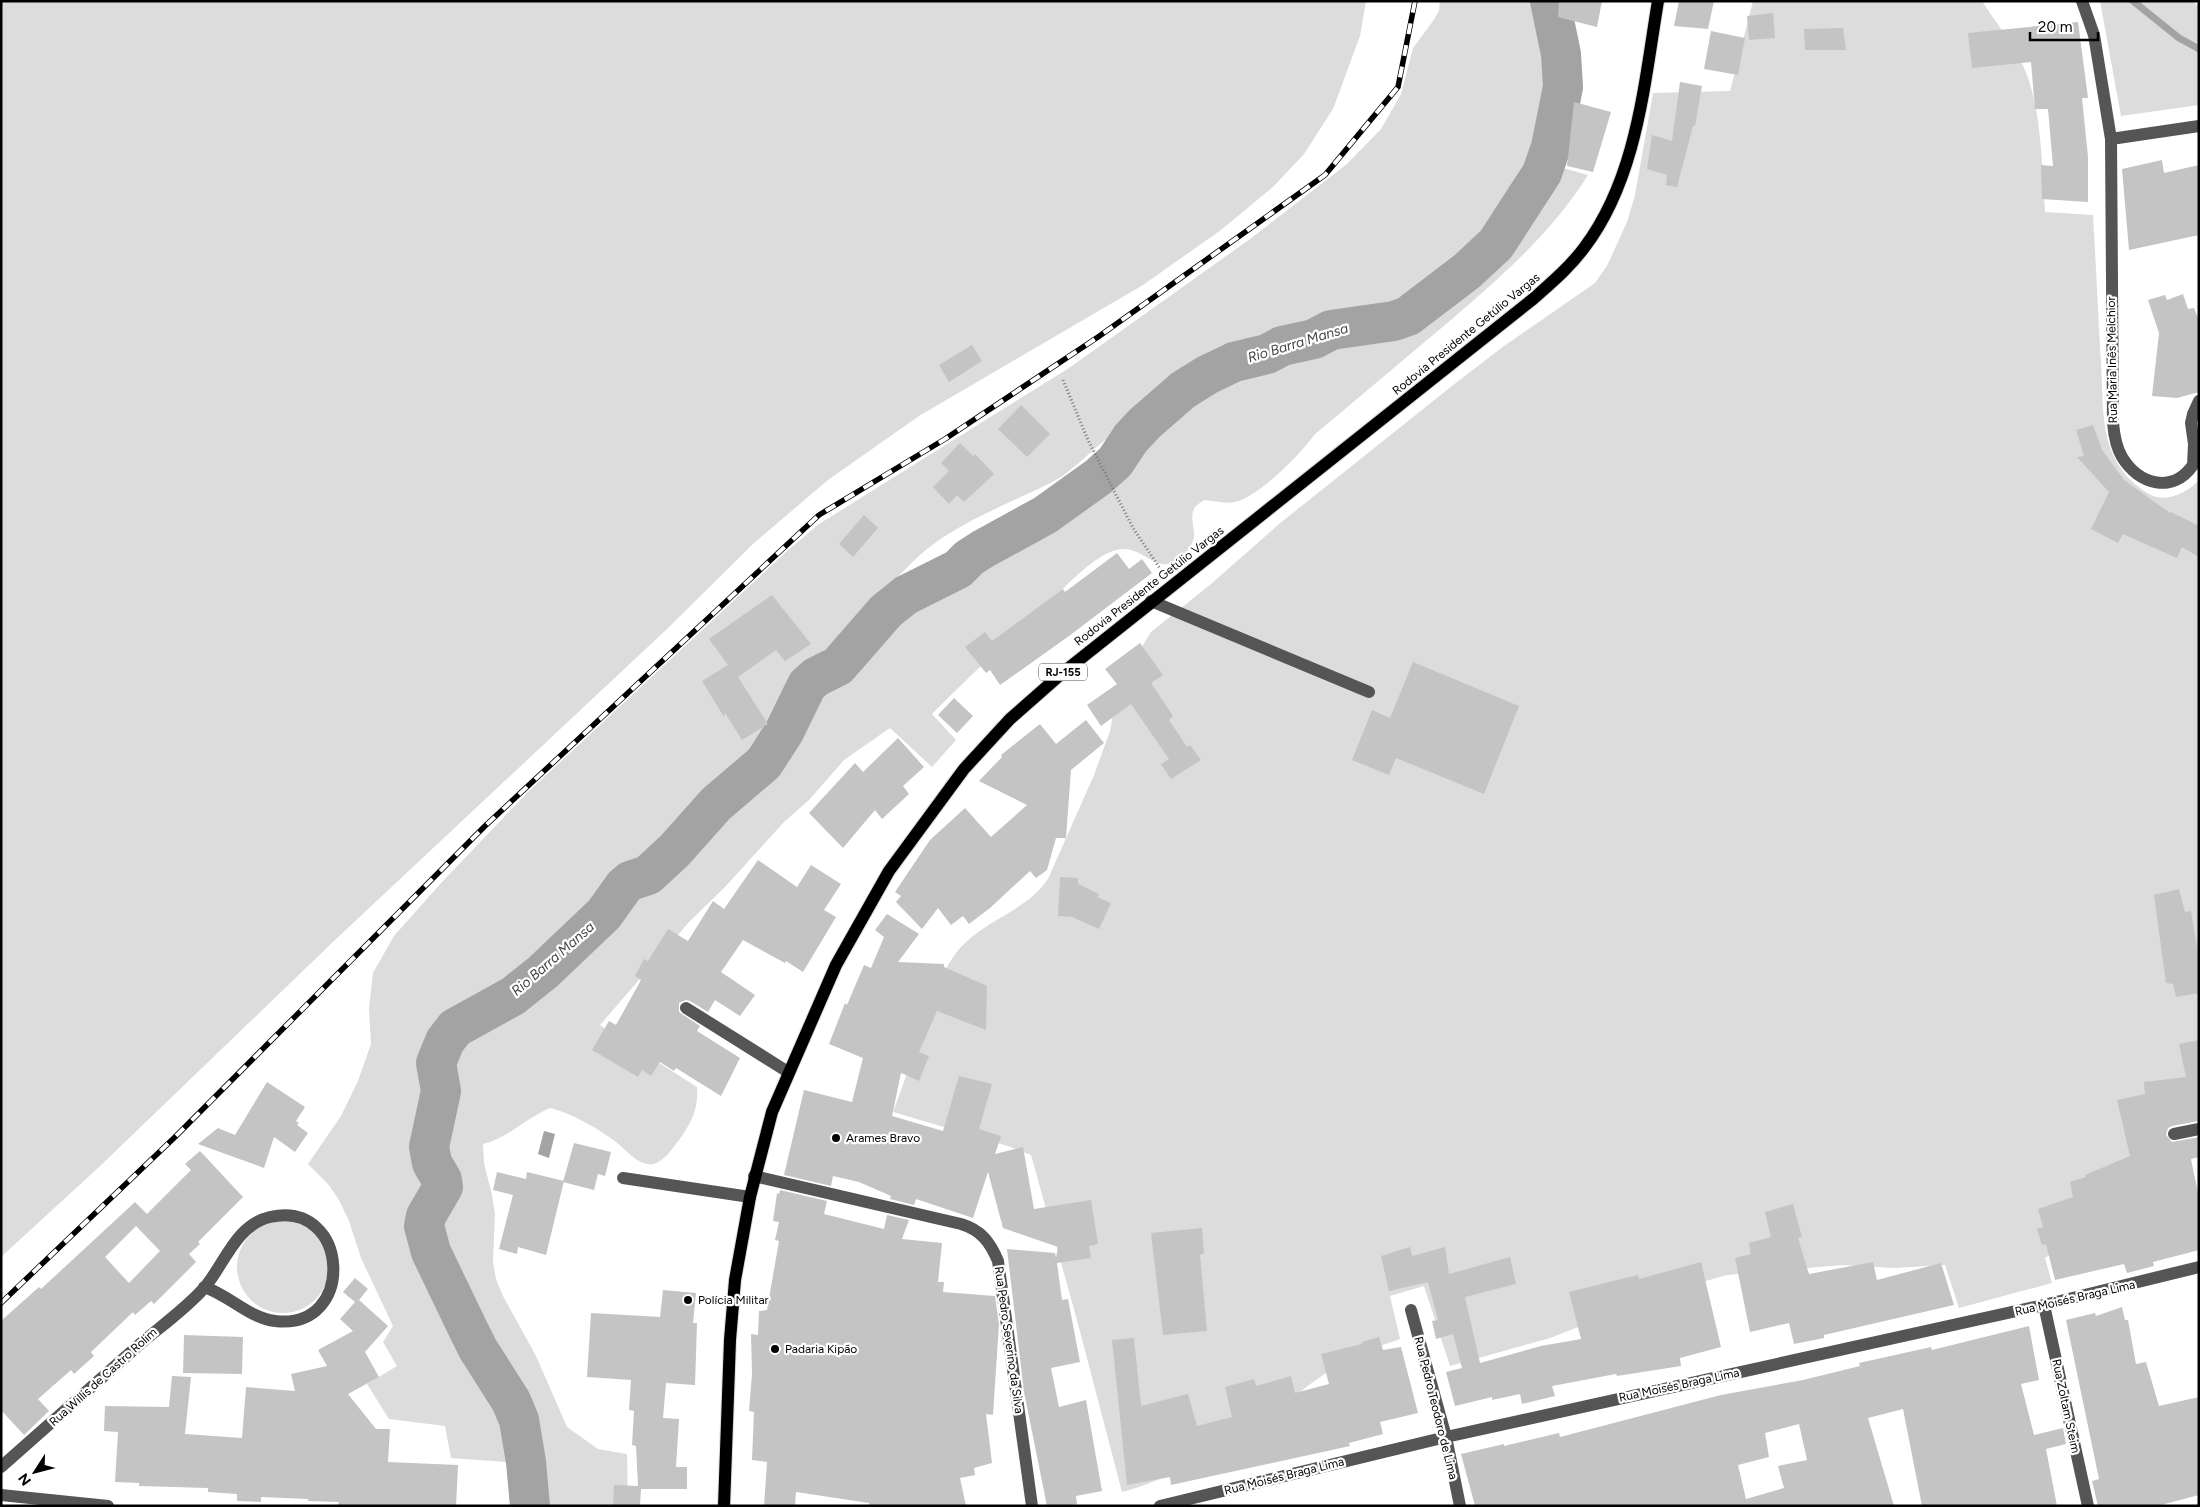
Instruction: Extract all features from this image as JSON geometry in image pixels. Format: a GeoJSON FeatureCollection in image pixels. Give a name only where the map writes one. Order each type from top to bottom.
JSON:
{"type":"FeatureCollection","features":[{"type":"Feature","properties":{"kind":"main road","name":"Rodovia Presidente Getúlio Vargas"},"geometry":{"type":"LineString","coordinates":[[724,1506],[730,1340],[735,1280],[754,1176],[772,1112],[788,1072],[836,965],[889,871],[964,770],[1010,719],[1060,675],[1151,601],[1532,300],[1562,274],[1579,254],[1601,220],[1621,178],[1639,119],[1658,1]]}},
{"type":"Feature","properties":{"kind":"street","name":"Rua Maria Inês Melchior"},"geometry":{"type":"LineString","coordinates":[[2082,1],[2094,35],[2111,139],[2113,423],[2121,456],[2135,473],[2150,481],[2165,483],[2178,480],[2188,472],[2193,465],[2193,414],[2199,401]]}},
{"type":"Feature","properties":{"kind":"street"},"geometry":{"type":"LineString","coordinates":[[2111,139],[2199,126]]}},
{"type":"Feature","properties":{"kind":"street"},"geometry":{"type":"LineString","coordinates":[[1151,601],[1369,692]]}},
{"type":"Feature","properties":{"kind":"street"},"geometry":{"type":"LineString","coordinates":[[686,1008],[788,1072]]}},
{"type":"Feature","properties":{"kind":"street"},"geometry":{"type":"LineString","coordinates":[[2174,1134],[2199,1130]]}},
{"type":"Feature","properties":{"kind":"street","name":"Rua Pedro Severino da Silva"},"geometry":{"type":"LineString","coordinates":[[754,1176],[961,1224],[974,1228],[988,1241],[998,1261],[1032,1506]]}},
{"type":"Feature","properties":{"kind":"street"},"geometry":{"type":"LineString","coordinates":[[623,1178],[750,1197]]}},
{"type":"Feature","properties":{"kind":"street"},"geometry":{"type":"LineString","coordinates":[[273,1216],[290,1216],[313,1226],[329,1244],[334,1260],[334,1277],[325,1300],[314,1312],[291,1321],[274,1321],[258,1316],[216,1291],[204,1287],[244,1231],[258,1222],[273,1216]]}},
{"type":"Feature","properties":{"kind":"street","name":"Rua Moisés Braga Lima"},"geometry":{"type":"LineString","coordinates":[[1160,1506],[1446,1437],[2044,1306],[2199,1268]]}},
{"type":"Feature","properties":{"kind":"street","name":"Rua Willis de Castro Rolim"},"geometry":{"type":"LineString","coordinates":[[1,1467],[204,1287]]}},
{"type":"Feature","properties":{"kind":"street","name":"Rua Zoltam Steim"},"geometry":{"type":"LineString","coordinates":[[2044,1306],[2088,1506]]}},
{"type":"Feature","properties":{"kind":"street","name":"Rua Pedro Teodoro de Lima"},"geometry":{"type":"LineString","coordinates":[[1411,1310],[1446,1437],[1460,1506]]}},
{"type":"Feature","properties":{"kind":"street"},"geometry":{"type":"LineString","coordinates":[[1,1495],[108,1506]]}},
{"type":"Feature","properties":{"kind":"path"},"geometry":{"type":"LineString","coordinates":[[1063,380],[1088,440],[1133,528],[1172,586]]}},
{"type":"Feature","properties":{"kind":"shaded area"},"geometry":{"type":"Polygon","coordinates":[[[1,1],[1366,1],[1360,36],[1333,109],[1304,154],[1273,187],[1221,230],[1143,285],[919,416],[828,480],[754,543],[667,629],[335,940],[98,1168],[1,1257],[1,1]]]}},
{"type":"Feature","properties":{"kind":"shaded area"},"geometry":{"type":"Polygon","coordinates":[[[1440,1],[1530,1],[1545,57],[1550,86],[1549,114],[1542,136],[1530,162],[1494,220],[1449,271],[1428,290],[1395,306],[1286,326],[1246,340],[1208,357],[1191,369],[1135,419],[1104,441],[1064,475],[962,526],[927,549],[855,624],[800,672],[790,688],[776,731],[767,746],[717,786],[666,850],[652,862],[612,883],[596,909],[569,925],[508,982],[449,1022],[430,1043],[422,1065],[422,1072],[432,1099],[432,1105],[420,1149],[426,1181],[418,1210],[417,1226],[431,1273],[442,1296],[492,1381],[506,1410],[514,1432],[521,1463],[451,1458],[445,1426],[389,1419],[367,1384],[397,1366],[383,1342],[393,1326],[361,1258],[349,1221],[339,1200],[328,1184],[308,1164],[341,1116],[358,1081],[371,1044],[369,1008],[373,973],[394,936],[442,882],[528,792],[786,552],[819,524],[1069,368],[1250,239],[1347,164],[1381,129],[1401,94],[1413,48],[1439,11],[1440,1]]]}},
{"type":"Feature","properties":{"kind":"shaded area"},"geometry":{"type":"Polygon","coordinates":[[[1753,1],[1982,1],[2020,60],[2029,81],[2037,112],[2045,212],[2093,215],[2103,407],[2111,450],[2118,464],[2132,482],[2151,495],[2164,498],[2177,495],[2189,489],[2199,480],[2199,1100],[2169,1126],[2119,1208],[2045,1258],[2052,1283],[1959,1308],[1945,1265],[1894,1268],[1842,1265],[1727,1275],[1674,1290],[1550,1338],[1450,1366],[1424,1286],[1390,1296],[1400,1339],[1365,1351],[1342,1363],[1266,1417],[1197,1460],[1159,1479],[1122,1492],[1031,1155],[1008,1146],[893,1112],[938,986],[954,956],[971,937],[1029,899],[1048,879],[1094,775],[1110,731],[1117,693],[1133,661],[1151,632],[1211,584],[1279,524],[1457,382],[1504,346],[1595,283],[1607,266],[1627,222],[1635,195],[1653,93],[1730,91],[1753,1]]]}},
{"type":"Feature","properties":{"kind":"shaded area"},"geometry":{"type":"Polygon","coordinates":[[[2100,1],[2191,1],[2199,6],[2199,105],[2121,116],[2100,1]]]}},
{"type":"Feature","properties":{"kind":"shaded area"},"geometry":{"type":"Polygon","coordinates":[[[1570,106],[1563,168],[1588,175],[1573,197],[1538,239],[1500,277],[1314,435],[1278,474],[1255,493],[1235,502],[1223,503],[1204,500],[1196,506],[1192,515],[1193,541],[1180,559],[1173,563],[1158,563],[1138,553],[1122,549],[1113,551],[1094,561],[932,714],[956,740],[932,767],[890,728],[844,760],[809,800],[784,822],[725,887],[689,922],[600,1025],[697,1087],[697,1102],[690,1122],[679,1140],[665,1157],[656,1163],[646,1164],[641,1162],[632,1157],[605,1134],[590,1125],[566,1113],[550,1108],[509,1133],[483,1144],[484,1163],[495,1214],[493,1262],[496,1279],[503,1296],[536,1356],[567,1427],[598,1449],[627,1454],[628,1506],[538,1506],[529,1432],[521,1404],[482,1332],[454,1288],[441,1254],[439,1241],[448,1213],[449,1188],[437,1159],[446,1137],[446,1116],[454,1096],[453,1085],[447,1067],[448,1061],[472,1032],[483,1023],[511,1016],[523,1009],[777,757],[787,746],[809,695],[849,672],[907,618],[938,594],[1104,491],[1126,471],[1148,443],[1172,420],[1187,400],[1201,391],[1231,378],[1263,367],[1372,338],[1423,320],[1445,307],[1499,257],[1527,224],[1545,190],[1553,169],[1570,106]]]}},
{"type":"Feature","properties":{"kind":"shaded area"},"geometry":{"type":"Polygon","coordinates":[[[544,1131],[555,1134],[549,1158],[538,1154],[544,1131]]]}},
{"type":"Feature","properties":{"kind":"shaded area"},"geometry":{"type":"Polygon","coordinates":[[[283,1221],[300,1225],[315,1235],[325,1250],[329,1267],[325,1284],[315,1299],[300,1309],[283,1313],[266,1309],[251,1299],[241,1284],[237,1267],[241,1250],[251,1235],[266,1225],[283,1221]]]}},
{"type":"Feature","properties":{"kind":"building"},"geometry":{"type":"Polygon","coordinates":[[[1559,1],[1602,1],[1597,27],[1558,17],[1559,1]]]}},
{"type":"Feature","properties":{"kind":"building"},"geometry":{"type":"Polygon","coordinates":[[[1679,1],[1714,1],[1708,29],[1674,26],[1679,1]]]}},
{"type":"Feature","properties":{"kind":"building"},"geometry":{"type":"Polygon","coordinates":[[[1773,13],[1775,38],[1749,40],[1747,16],[1773,13]]]}},
{"type":"Feature","properties":{"kind":"building"},"geometry":{"type":"Polygon","coordinates":[[[2078,22],[2088,98],[2082,98],[2088,157],[2088,202],[2042,199],[2041,165],[2053,166],[2048,109],[2035,109],[2031,62],[1972,68],[1968,33],[2078,22]]]}},
{"type":"Feature","properties":{"kind":"building"},"geometry":{"type":"Polygon","coordinates":[[[1843,28],[1846,50],[1805,50],[1804,29],[1843,28]]]}},
{"type":"Feature","properties":{"kind":"building"},"geometry":{"type":"Polygon","coordinates":[[[1711,31],[1745,38],[1738,75],[1704,69],[1711,31]]]}},
{"type":"Feature","properties":{"kind":"building"},"geometry":{"type":"Polygon","coordinates":[[[1680,82],[1702,86],[1695,126],[1693,126],[1677,187],[1666,185],[1667,175],[1647,169],[1652,135],[1672,141],[1680,82]]]}},
{"type":"Feature","properties":{"kind":"building"},"geometry":{"type":"Polygon","coordinates":[[[1574,102],[1611,112],[1593,172],[1567,166],[1574,102]]]}},
{"type":"Feature","properties":{"kind":"building"},"geometry":{"type":"Polygon","coordinates":[[[2162,160],[2164,173],[2199,165],[2199,235],[2129,250],[2122,169],[2162,160]]]}},
{"type":"Feature","properties":{"kind":"building"},"geometry":{"type":"Polygon","coordinates":[[[2183,294],[2188,309],[2194,308],[2199,321],[2199,392],[2177,398],[2152,396],[2159,333],[2148,300],[2165,295],[2167,300],[2183,294]]]}},
{"type":"Feature","properties":{"kind":"building"},"geometry":{"type":"Polygon","coordinates":[[[972,345],[982,361],[949,382],[939,365],[972,345]]]}},
{"type":"Feature","properties":{"kind":"building"},"geometry":{"type":"Polygon","coordinates":[[[1021,405],[1050,434],[1027,457],[998,429],[1021,405]]]}},
{"type":"Feature","properties":{"kind":"building"},"geometry":{"type":"Polygon","coordinates":[[[2093,425],[2102,450],[2124,480],[2170,513],[2199,526],[2199,557],[2182,547],[2177,558],[2123,534],[2118,543],[2091,529],[2109,492],[2077,457],[2084,456],[2076,430],[2093,425]]]}},
{"type":"Feature","properties":{"kind":"building"},"geometry":{"type":"Polygon","coordinates":[[[960,443],[973,456],[975,454],[994,474],[964,502],[957,495],[949,504],[933,487],[949,471],[941,463],[960,443]]]}},
{"type":"Feature","properties":{"kind":"building"},"geometry":{"type":"Polygon","coordinates":[[[864,515],[878,528],[853,557],[839,544],[864,515]]]}},
{"type":"Feature","properties":{"kind":"building"},"geometry":{"type":"Polygon","coordinates":[[[1117,553],[1129,569],[1142,559],[1152,573],[1000,685],[990,670],[986,673],[965,647],[985,632],[992,641],[1063,589],[1065,592],[1117,553]]]}},
{"type":"Feature","properties":{"kind":"building"},"geometry":{"type":"Polygon","coordinates":[[[772,595],[811,644],[785,661],[776,650],[738,677],[768,724],[742,740],[725,713],[724,717],[702,681],[728,665],[709,639],[772,595]]]}},
{"type":"Feature","properties":{"kind":"building"},"geometry":{"type":"Polygon","coordinates":[[[1140,643],[1163,675],[1151,683],[1173,716],[1169,720],[1187,747],[1190,745],[1201,760],[1171,779],[1161,764],[1169,759],[1131,704],[1101,726],[1087,705],[1117,684],[1105,669],[1140,643]]]}},
{"type":"Feature","properties":{"kind":"building"},"geometry":{"type":"Polygon","coordinates":[[[1413,662],[1519,706],[1484,794],[1396,758],[1389,775],[1352,760],[1372,710],[1390,718],[1413,662]]]}},
{"type":"Feature","properties":{"kind":"building"},"geometry":{"type":"Polygon","coordinates":[[[954,698],[973,716],[957,733],[938,715],[954,698]]]}},
{"type":"Feature","properties":{"kind":"building"},"geometry":{"type":"Polygon","coordinates":[[[1086,720],[1104,743],[1071,770],[1066,838],[1056,838],[1047,870],[1036,878],[1030,871],[990,908],[969,924],[963,916],[951,925],[938,908],[922,929],[896,902],[901,896],[895,892],[930,840],[965,808],[991,837],[1027,805],[979,781],[1002,757],[1001,755],[1040,724],[1056,744],[1086,720]]]}},
{"type":"Feature","properties":{"kind":"building"},"geometry":{"type":"Polygon","coordinates":[[[898,738],[924,767],[903,786],[909,794],[882,819],[875,810],[843,848],[809,813],[855,763],[863,772],[898,738]]]}},
{"type":"Feature","properties":{"kind":"building"},"geometry":{"type":"Polygon","coordinates":[[[758,860],[797,887],[811,865],[841,884],[824,910],[836,917],[803,972],[786,961],[785,963],[743,940],[721,972],[755,995],[740,1016],[715,1000],[708,1012],[690,1001],[686,1000],[679,1003],[679,1012],[700,1026],[697,1031],[740,1058],[721,1096],[676,1068],[674,1071],[660,1062],[651,1076],[642,1070],[638,1077],[592,1050],[609,1021],[616,1025],[641,980],[635,976],[644,959],[648,961],[668,929],[688,941],[713,901],[724,909],[758,860]]]}},
{"type":"Feature","properties":{"kind":"building"},"geometry":{"type":"Polygon","coordinates":[[[1060,877],[1078,878],[1078,884],[1099,894],[1097,897],[1111,903],[1099,929],[1072,917],[1058,916],[1060,877]]]}},
{"type":"Feature","properties":{"kind":"building"},"geometry":{"type":"Polygon","coordinates":[[[2179,889],[2185,912],[2191,911],[2199,959],[2199,993],[2176,997],[2173,984],[2166,983],[2154,895],[2179,889]]]}},
{"type":"Feature","properties":{"kind":"building"},"geometry":{"type":"Polygon","coordinates":[[[887,914],[919,934],[898,962],[944,964],[944,967],[987,986],[986,1030],[937,1011],[919,1052],[929,1056],[919,1081],[901,1073],[892,1116],[943,1131],[959,1076],[992,1084],[979,1129],[1001,1136],[995,1154],[1023,1147],[1034,1209],[1091,1200],[1098,1244],[1089,1246],[1091,1258],[1057,1263],[1062,1300],[1068,1299],[1080,1362],[1051,1368],[1059,1407],[1086,1400],[1102,1491],[1076,1496],[1077,1504],[1047,1506],[1024,1392],[1007,1249],[1055,1253],[1056,1258],[1058,1247],[1003,1228],[988,1172],[973,1218],[916,1199],[914,1205],[890,1199],[891,1196],[859,1182],[833,1176],[831,1186],[784,1175],[804,1090],[852,1102],[863,1058],[829,1044],[845,1003],[847,1005],[864,965],[871,968],[884,937],[875,930],[887,914]]]}},
{"type":"Feature","properties":{"kind":"building"},"geometry":{"type":"Polygon","coordinates":[[[2199,1040],[2199,1121],[2172,1126],[2168,1128],[2166,1135],[2172,1142],[2199,1137],[2199,1157],[2191,1159],[2199,1198],[2199,1250],[2153,1262],[2154,1266],[2127,1273],[2124,1264],[2055,1280],[2046,1244],[2042,1245],[2037,1229],[2043,1227],[2038,1209],[2073,1197],[2070,1182],[2086,1177],[2085,1175],[2130,1156],[2117,1100],[2145,1094],[2144,1082],[2186,1077],[2179,1044],[2199,1040]]]}},
{"type":"Feature","properties":{"kind":"building"},"geometry":{"type":"Polygon","coordinates":[[[267,1082],[305,1107],[296,1121],[299,1123],[297,1125],[308,1133],[295,1152],[274,1137],[264,1168],[198,1144],[218,1128],[235,1135],[267,1082]]]}},
{"type":"Feature","properties":{"kind":"building"},"geometry":{"type":"Polygon","coordinates":[[[574,1143],[611,1152],[605,1176],[598,1174],[594,1190],[563,1182],[574,1143]]]}},
{"type":"Feature","properties":{"kind":"building"},"geometry":{"type":"Polygon","coordinates":[[[200,1151],[243,1197],[198,1242],[200,1244],[189,1254],[196,1262],[154,1304],[151,1301],[135,1315],[133,1312],[91,1352],[94,1356],[74,1374],[71,1370],[38,1399],[49,1411],[24,1435],[1,1410],[1,1321],[39,1287],[41,1289],[135,1202],[147,1214],[191,1170],[185,1164],[200,1151]],[[136,1226],[105,1257],[129,1283],[160,1251],[136,1226]]]}},
{"type":"Feature","properties":{"kind":"building"},"geometry":{"type":"Polygon","coordinates":[[[497,1172],[526,1179],[527,1172],[564,1181],[546,1255],[518,1247],[517,1254],[499,1249],[513,1195],[493,1190],[497,1172]]]}},
{"type":"Feature","properties":{"kind":"building"},"geometry":{"type":"Polygon","coordinates":[[[780,1190],[827,1201],[824,1214],[884,1229],[887,1215],[909,1220],[902,1239],[942,1243],[938,1282],[944,1282],[943,1292],[995,1296],[999,1324],[993,1415],[986,1414],[992,1463],[974,1468],[975,1475],[960,1478],[966,1506],[869,1506],[869,1503],[796,1492],[795,1506],[764,1506],[767,1462],[752,1460],[754,1412],[749,1411],[752,1374],[751,1334],[758,1335],[759,1311],[767,1310],[779,1241],[775,1240],[779,1222],[773,1221],[777,1193],[779,1194],[780,1190]]]}},
{"type":"Feature","properties":{"kind":"building"},"geometry":{"type":"Polygon","coordinates":[[[1793,1204],[1802,1237],[1798,1238],[1809,1274],[1873,1262],[1877,1280],[1941,1263],[1954,1305],[1824,1335],[1824,1338],[1794,1344],[1789,1323],[1750,1332],[1735,1258],[1751,1254],[1749,1243],[1771,1237],[1765,1212],[1793,1204]]]}},
{"type":"Feature","properties":{"kind":"building"},"geometry":{"type":"Polygon","coordinates":[[[1202,1228],[1204,1253],[1200,1255],[1207,1331],[1163,1335],[1151,1233],[1202,1228]]]}},
{"type":"Feature","properties":{"kind":"building"},"geometry":{"type":"Polygon","coordinates":[[[1410,1247],[1412,1256],[1445,1247],[1449,1274],[1510,1257],[1516,1284],[1465,1297],[1480,1363],[1541,1346],[1581,1339],[1569,1292],[1638,1275],[1639,1279],[1701,1262],[1721,1347],[1680,1358],[1681,1366],[1617,1376],[1616,1374],[1552,1386],[1555,1396],[1522,1404],[1520,1394],[1492,1400],[1492,1397],[1455,1406],[1446,1372],[1462,1368],[1453,1334],[1436,1339],[1432,1321],[1438,1320],[1428,1282],[1389,1291],[1381,1256],[1410,1247]]]}},
{"type":"Feature","properties":{"kind":"building"},"geometry":{"type":"Polygon","coordinates":[[[355,1278],[368,1289],[359,1300],[388,1326],[365,1352],[379,1377],[348,1394],[376,1429],[390,1429],[388,1462],[458,1465],[456,1506],[356,1506],[338,1505],[339,1502],[308,1501],[308,1499],[261,1497],[261,1502],[237,1501],[237,1494],[208,1492],[208,1488],[139,1486],[139,1483],[115,1482],[118,1432],[104,1431],[105,1406],[169,1407],[172,1376],[191,1377],[185,1434],[242,1438],[246,1387],[295,1391],[291,1374],[327,1366],[318,1350],[353,1331],[340,1319],[355,1302],[343,1292],[355,1278]]]}},
{"type":"Feature","properties":{"kind":"building"},"geometry":{"type":"Polygon","coordinates":[[[663,1290],[696,1293],[693,1323],[697,1323],[695,1385],[666,1383],[663,1418],[679,1419],[676,1467],[687,1467],[687,1489],[641,1489],[640,1506],[613,1506],[614,1485],[638,1486],[636,1446],[632,1445],[634,1411],[629,1410],[631,1380],[587,1377],[591,1313],[660,1317],[663,1290]]]}},
{"type":"Feature","properties":{"kind":"building"},"geometry":{"type":"Polygon","coordinates":[[[2122,1307],[2125,1320],[2128,1320],[2136,1364],[2146,1362],[2159,1406],[2199,1397],[2199,1495],[2157,1506],[2098,1506],[2092,1481],[2099,1479],[2066,1320],[2095,1313],[2096,1316],[2122,1307]]]}},
{"type":"Feature","properties":{"kind":"building"},"geometry":{"type":"Polygon","coordinates":[[[2029,1326],[2039,1380],[2021,1384],[2034,1435],[2063,1428],[2066,1444],[2046,1449],[2057,1506],[1922,1506],[1903,1409],[1868,1418],[1894,1506],[1475,1506],[1461,1454],[1559,1433],[1560,1437],[1721,1395],[1803,1380],[1860,1366],[1859,1363],[1931,1347],[1932,1350],[2029,1326]],[[1799,1424],[1765,1433],[1769,1457],[1738,1465],[1746,1499],[1784,1488],[1778,1466],[1807,1460],[1799,1424]]]}},
{"type":"Feature","properties":{"kind":"building"},"geometry":{"type":"Polygon","coordinates":[[[184,1335],[243,1337],[242,1374],[183,1373],[184,1335]]]}},
{"type":"Feature","properties":{"kind":"building"},"geometry":{"type":"Polygon","coordinates":[[[1379,1337],[1383,1350],[1401,1347],[1418,1413],[1380,1422],[1383,1434],[1349,1443],[1350,1446],[1171,1485],[1170,1477],[1127,1485],[1112,1340],[1134,1338],[1141,1406],[1188,1394],[1197,1426],[1232,1417],[1225,1387],[1254,1379],[1256,1386],[1291,1376],[1295,1393],[1329,1384],[1321,1354],[1362,1344],[1362,1342],[1379,1337]]]}},
{"type":"Feature","properties":{"kind":"waterway","name":"Rio Barra Mansa"},"geometry":{"type":"LineString","coordinates":[[530,1506],[526,1462],[519,1420],[511,1401],[478,1349],[469,1331],[431,1252],[424,1226],[426,1216],[443,1187],[442,1180],[432,1163],[429,1147],[441,1091],[436,1063],[445,1041],[455,1028],[513,996],[543,972],[604,914],[624,886],[630,881],[648,875],[674,851],[716,804],[764,763],[784,732],[807,685],[816,677],[838,666],[886,611],[906,595],[958,569],[969,558],[1045,515],[1098,477],[1115,462],[1131,438],[1145,423],[1183,390],[1207,375],[1234,362],[1267,354],[1282,346],[1314,339],[1331,330],[1394,321],[1408,316],[1467,271],[1496,244],[1542,173],[1551,147],[1563,87],[1561,54],[1550,1]]}},
{"type":"Feature","properties":{"kind":"waterway"},"geometry":{"type":"LineString","coordinates":[[2133,1],[2179,38],[2199,49]]}},
{"type":"Feature","properties":{"kind":"railway"},"geometry":{"type":"LineString","coordinates":[[1,1303],[175,1137],[485,826],[819,515],[945,439],[1098,337],[1325,175],[1398,87],[1415,1]]}},
{"type":"Feature","properties":{"kind":"place","name":"Arames Bravo"},"geometry":{"type":"Point","coordinates":[836,1138]}},
{"type":"Feature","properties":{"kind":"place","name":"Polícia Militar"},"geometry":{"type":"Point","coordinates":[688,1300]}},
{"type":"Feature","properties":{"kind":"place","name":"Padaria Kipão"},"geometry":{"type":"Point","coordinates":[775,1349]}}]}
